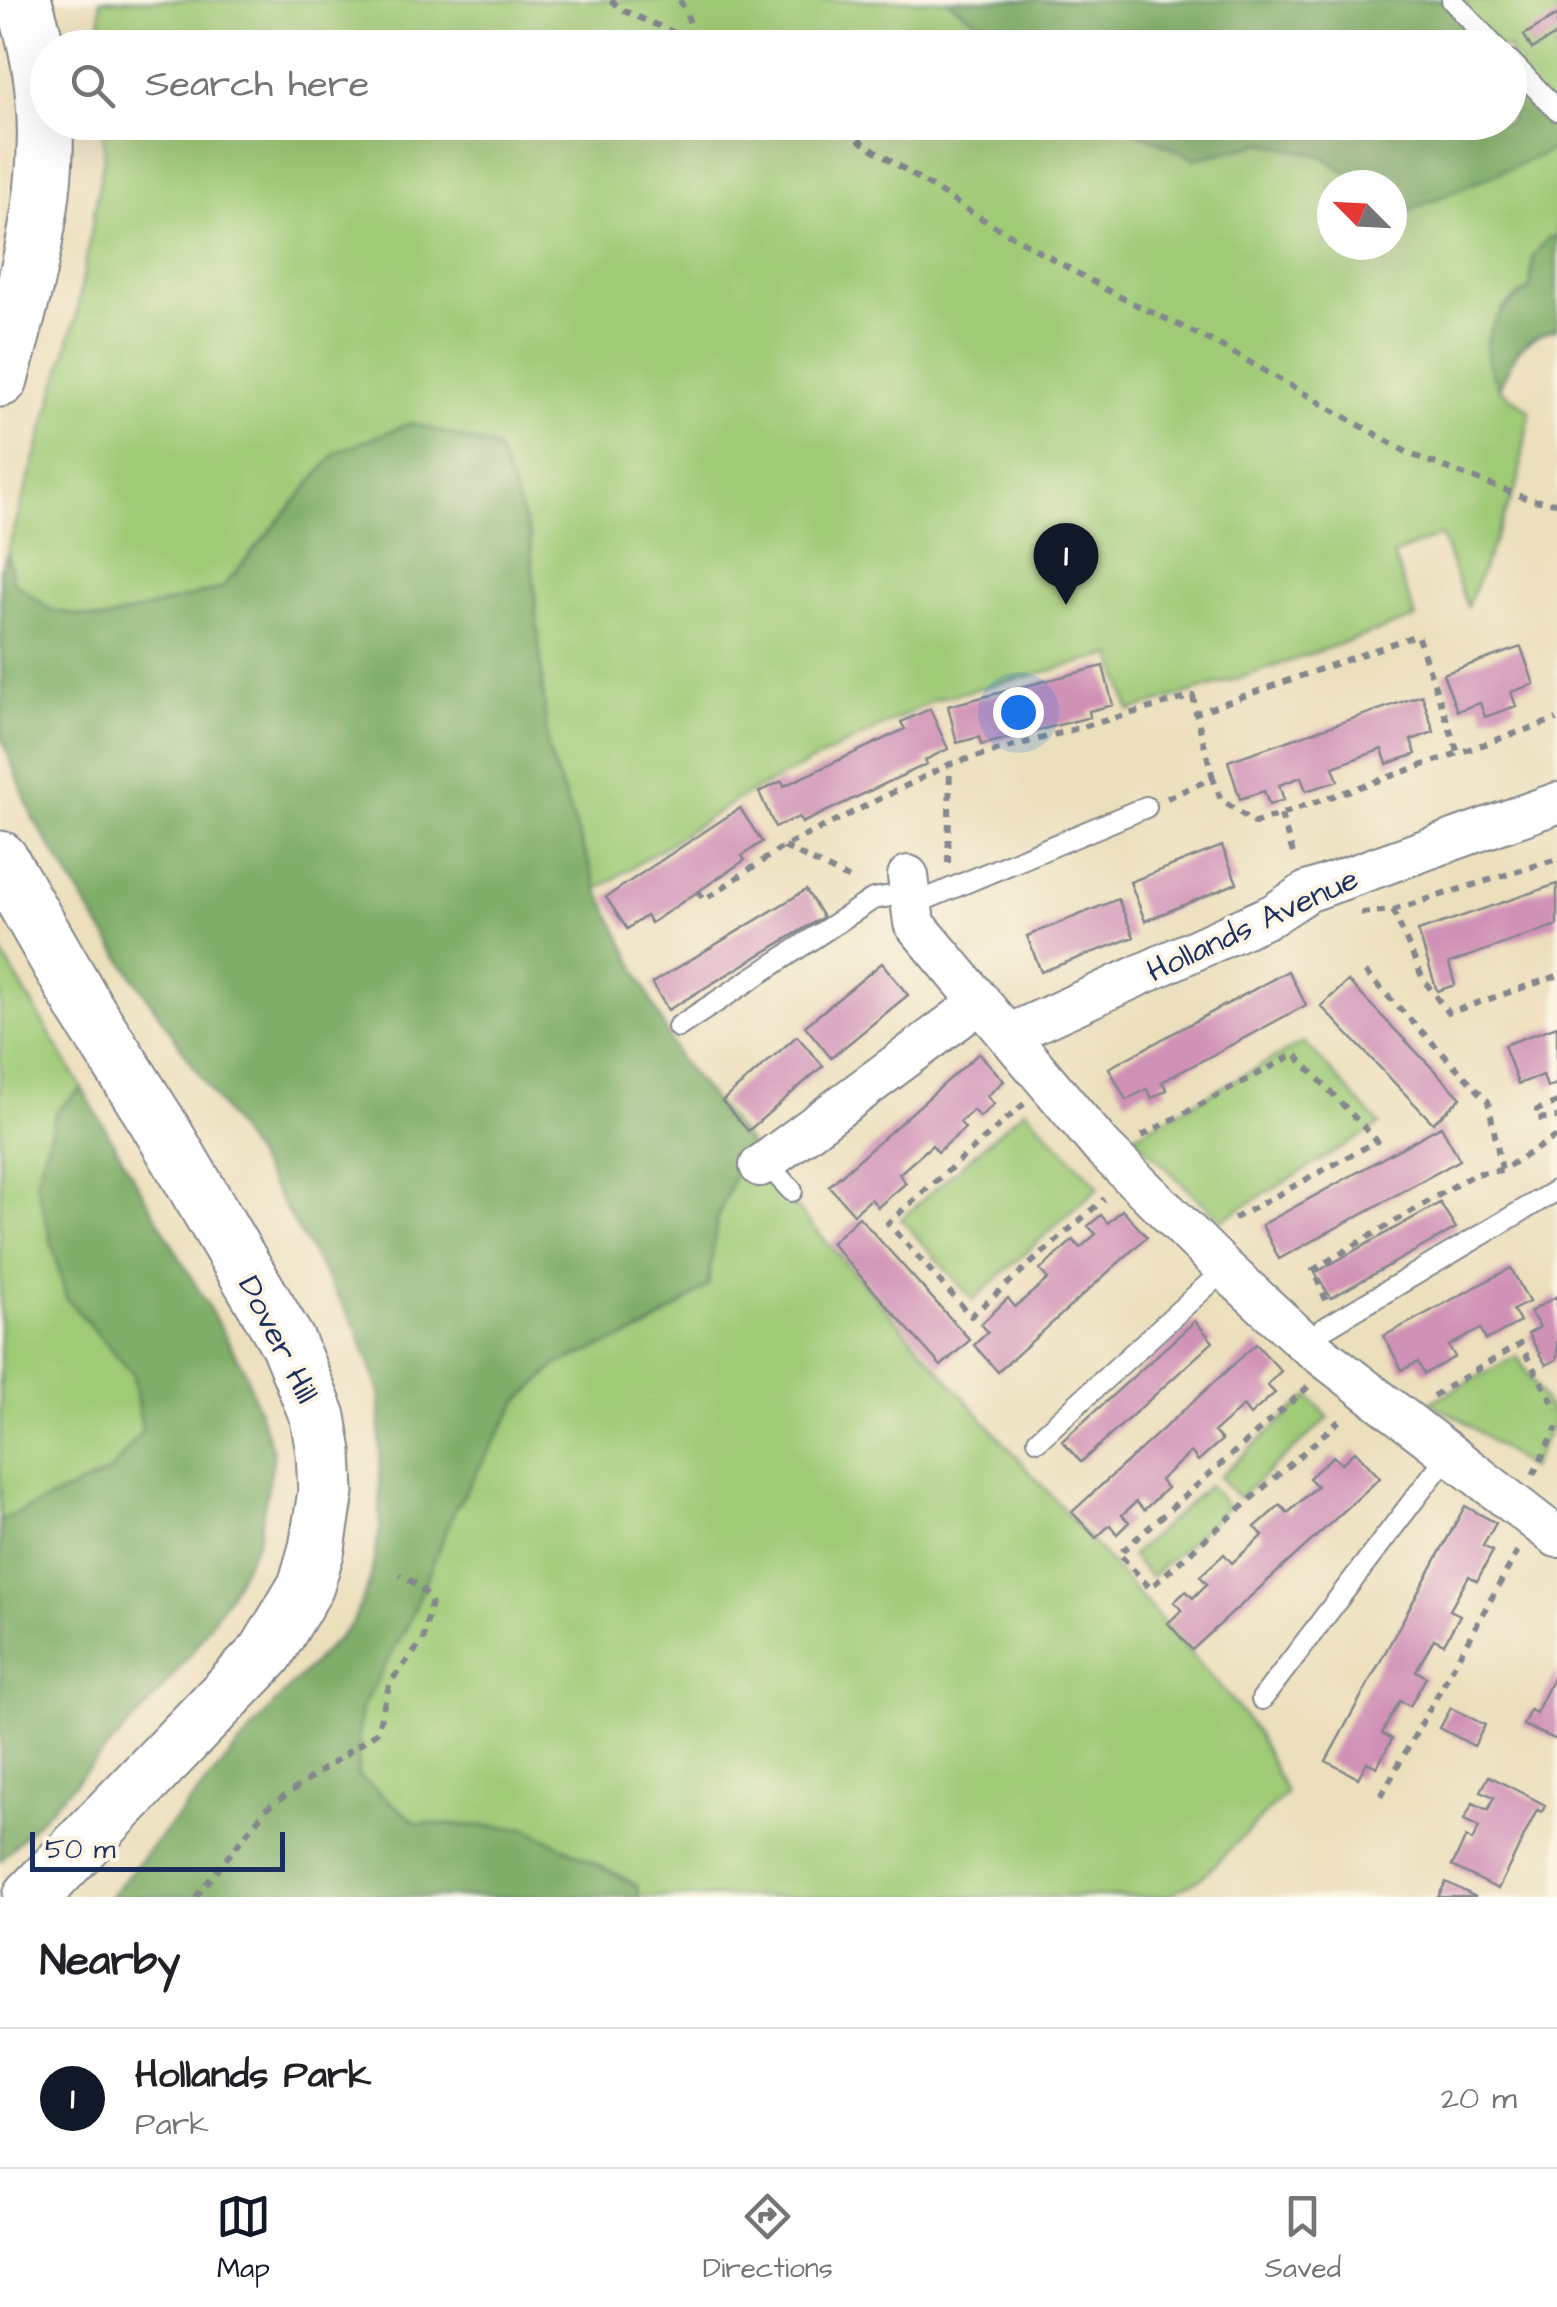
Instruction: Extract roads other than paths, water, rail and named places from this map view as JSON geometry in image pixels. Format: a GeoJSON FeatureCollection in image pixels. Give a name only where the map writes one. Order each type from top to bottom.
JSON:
{"type":"FeatureCollection","features":[{"type":"Feature","properties":{"kind":"main road"},"geometry":{"type":"LineString","coordinates":[[23,0],[32,30]]}},
{"type":"Feature","properties":{"kind":"main road"},"geometry":{"type":"LineString","coordinates":[[0,379],[30,274],[44,189],[43,140]]}},
{"type":"Feature","properties":{"kind":"main road","name":"Dover Hill"},"geometry":{"type":"LineString","coordinates":[[0,858],[86,1009],[158,1121],[288,1343],[318,1416],[326,1492],[306,1586],[266,1652],[31,1897]]}},
{"type":"Feature","properties":{"kind":"street","name":"Hollands Avenue"},"geometry":{"type":"LineString","coordinates":[[1008,1035],[1274,914],[1308,892],[1557,803]]}},
{"type":"Feature","properties":{"kind":"street"},"geometry":{"type":"LineString","coordinates":[[910,891],[914,923],[1101,1146],[1303,1340],[1448,1455],[1542,1536]]}},
{"type":"Feature","properties":{"kind":"street"},"geometry":{"type":"LineString","coordinates":[[772,1173],[981,1002]]}},
{"type":"Feature","properties":{"kind":"lane"},"geometry":{"type":"LineString","coordinates":[[1452,0],[1480,30]]}},
{"type":"Feature","properties":{"kind":"lane"},"geometry":{"type":"LineString","coordinates":[[1527,79],[1557,110]]}},
{"type":"Feature","properties":{"kind":"lane"},"geometry":{"type":"LineString","coordinates":[[678,1027],[873,899],[910,891],[1146,807]]}},
{"type":"Feature","properties":{"kind":"lane"},"geometry":{"type":"LineString","coordinates":[[1303,1340],[1557,1190]]}},
{"type":"Feature","properties":{"kind":"lane"},"geometry":{"type":"LineString","coordinates":[[1038,1440],[1225,1269]]}},
{"type":"Feature","properties":{"kind":"lane"},"geometry":{"type":"LineString","coordinates":[[1262,1699],[1448,1455]]}},
{"type":"Feature","properties":{"kind":"place","name":"Hollands Park"},"geometry":{"type":"Point","coordinates":[1066,605]}}]}
